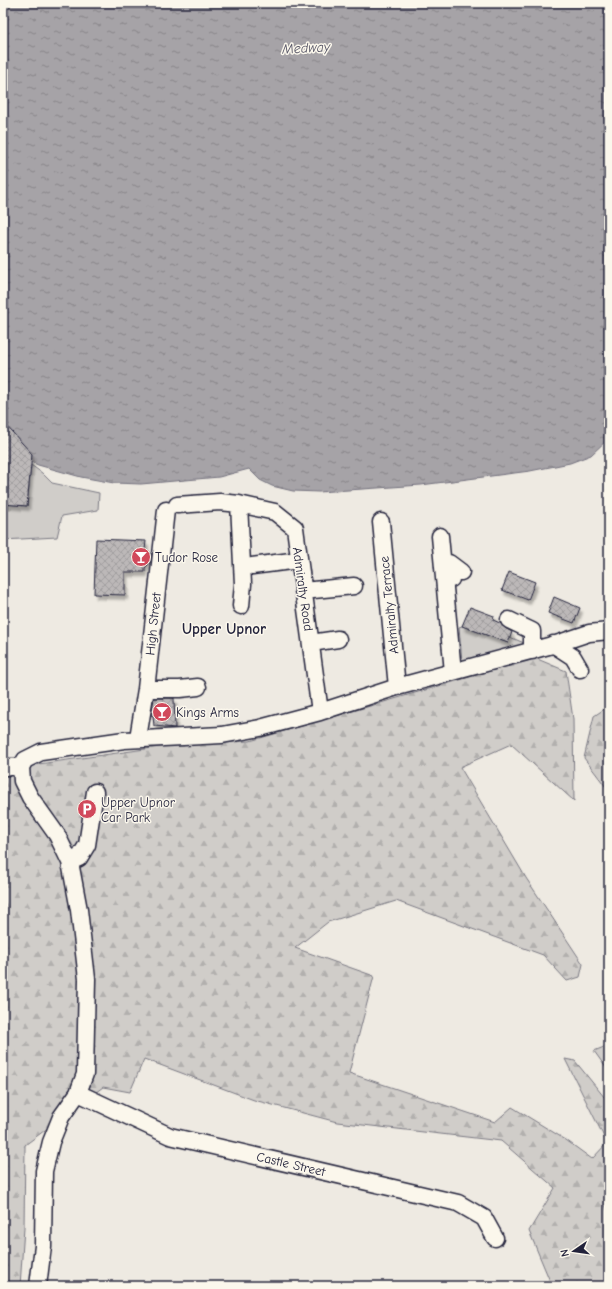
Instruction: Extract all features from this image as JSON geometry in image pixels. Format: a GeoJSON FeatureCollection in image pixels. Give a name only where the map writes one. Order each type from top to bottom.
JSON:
{"type":"FeatureCollection","features":[{"type":"Feature","properties":{"kind":"street","name":"Admiralty Road"},"geometry":{"type":"LineString","coordinates":[[171,507],[220,502],[240,504],[275,512],[295,528],[320,712]]}},
{"type":"Feature","properties":{"kind":"street"},"geometry":{"type":"LineString","coordinates":[[240,504],[243,584],[240,606]]}},
{"type":"Feature","properties":{"kind":"street","name":"High Street"},"geometry":{"type":"LineString","coordinates":[[138,738],[171,507]]}},
{"type":"Feature","properties":{"kind":"street","name":"Admiralty Terrace"},"geometry":{"type":"LineString","coordinates":[[381,522],[397,687]]}},
{"type":"Feature","properties":{"kind":"street"},"geometry":{"type":"LineString","coordinates":[[440,536],[457,671]]}},
{"type":"Feature","properties":{"kind":"street"},"geometry":{"type":"LineString","coordinates":[[252,566],[299,560]]}},
{"type":"Feature","properties":{"kind":"street"},"geometry":{"type":"LineString","coordinates":[[457,671],[449,563],[461,572]]}},
{"type":"Feature","properties":{"kind":"street"},"geometry":{"type":"LineString","coordinates":[[303,591],[354,586]]}},
{"type":"Feature","properties":{"kind":"street"},"geometry":{"type":"LineString","coordinates":[[509,620],[532,631],[532,650]]}},
{"type":"Feature","properties":{"kind":"street"},"geometry":{"type":"LineString","coordinates":[[38,1286],[43,1246],[44,1170],[51,1142],[61,1117],[78,1094],[85,1074],[87,979],[79,910],[70,862],[57,835],[30,797],[22,781],[21,766],[25,760],[41,752],[138,738],[222,735],[260,728],[320,712],[397,687],[589,633],[609,631]]}},
{"type":"Feature","properties":{"kind":"street"},"geometry":{"type":"LineString","coordinates":[[311,644],[338,638]]}},
{"type":"Feature","properties":{"kind":"street"},"geometry":{"type":"LineString","coordinates":[[553,644],[573,657],[580,669]]}},
{"type":"Feature","properties":{"kind":"street"},"geometry":{"type":"LineString","coordinates":[[146,689],[180,689],[198,687]]}},
{"type":"Feature","properties":{"kind":"street"},"geometry":{"type":"LineString","coordinates":[[3,767],[21,766]]}},
{"type":"Feature","properties":{"kind":"street"},"geometry":{"type":"LineString","coordinates":[[70,862],[79,858],[87,845],[95,792]]}},
{"type":"Feature","properties":{"kind":"street","name":"Castle Street"},"geometry":{"type":"LineString","coordinates":[[78,1094],[170,1136],[458,1203],[484,1218],[495,1238]]}},
{"type":"Feature","properties":{"kind":"green space"},"geometry":{"type":"Polygon","coordinates":[[[31,465],[52,483],[99,493],[98,510],[62,516],[57,537],[3,540],[3,504],[27,506],[31,465]]]}},
{"type":"Feature","properties":{"kind":"green space"},"geometry":{"type":"Polygon","coordinates":[[[462,626],[508,643],[510,637],[524,643],[524,653],[469,665],[462,661],[459,627],[462,626]]]}},
{"type":"Feature","properties":{"kind":"green space"},"geometry":{"type":"Polygon","coordinates":[[[535,658],[566,671],[573,719],[574,801],[511,744],[460,767],[526,878],[583,964],[580,977],[567,981],[543,955],[396,901],[328,922],[295,948],[374,976],[349,1073],[495,1122],[512,1107],[566,1140],[592,1159],[607,1143],[565,1059],[575,1061],[609,1103],[609,1202],[605,1205],[609,1215],[609,1286],[552,1286],[529,1231],[555,1188],[501,1141],[337,1122],[254,1100],[144,1059],[130,1092],[103,1087],[25,1145],[24,1228],[20,1286],[3,1286],[3,769],[174,745],[250,741],[535,658]]]}},
{"type":"Feature","properties":{"kind":"green space"},"geometry":{"type":"Polygon","coordinates":[[[609,706],[609,791],[584,758],[594,716],[609,706]]]}},
{"type":"Feature","properties":{"kind":"green space"},"geometry":{"type":"Polygon","coordinates":[[[609,1045],[609,1072],[594,1051],[609,1045]]]}},
{"type":"Feature","properties":{"kind":"water","name":"Medway"},"geometry":{"type":"Polygon","coordinates":[[[3,3],[609,3],[609,438],[591,455],[570,463],[530,471],[421,485],[319,492],[293,491],[272,486],[260,480],[249,469],[219,477],[141,484],[114,483],[81,477],[38,465],[3,449],[3,3]]]}},
{"type":"Feature","properties":{"kind":"building"},"geometry":{"type":"Polygon","coordinates":[[[3,422],[32,454],[27,506],[3,504],[3,422]]]}},
{"type":"Feature","properties":{"kind":"building"},"geometry":{"type":"Polygon","coordinates":[[[96,539],[146,541],[145,550],[152,554],[151,562],[145,568],[145,572],[125,572],[125,595],[94,594],[96,539]]]}},
{"type":"Feature","properties":{"kind":"building"},"geometry":{"type":"Polygon","coordinates":[[[509,572],[535,582],[528,600],[502,590],[509,572]]]}},
{"type":"Feature","properties":{"kind":"building"},"geometry":{"type":"Polygon","coordinates":[[[554,597],[580,608],[574,623],[548,613],[554,597]]]}},
{"type":"Feature","properties":{"kind":"building"},"geometry":{"type":"Polygon","coordinates":[[[470,607],[494,616],[493,620],[500,623],[512,632],[508,643],[462,626],[470,607]]]}},
{"type":"Feature","properties":{"kind":"building","name":"Kings Arms"},"geometry":{"type":"Polygon","coordinates":[[[154,698],[174,698],[175,728],[154,726],[153,716],[151,715],[154,698]]]}},
{"type":"Feature","properties":{"kind":"place","name":"Tudor Rose"},"geometry":{"type":"Point","coordinates":[141,557]}},
{"type":"Feature","properties":{"kind":"place","name":"Kings Arms"},"geometry":{"type":"Point","coordinates":[162,712]}},
{"type":"Feature","properties":{"kind":"place","name":"Upper Upnor Car Park"},"geometry":{"type":"Point","coordinates":[87,809]}},
{"type":"Feature","properties":{"kind":"district","name":"Upper Upnor"},"geometry":{"type":"Point","coordinates":[224,629]}}]}
